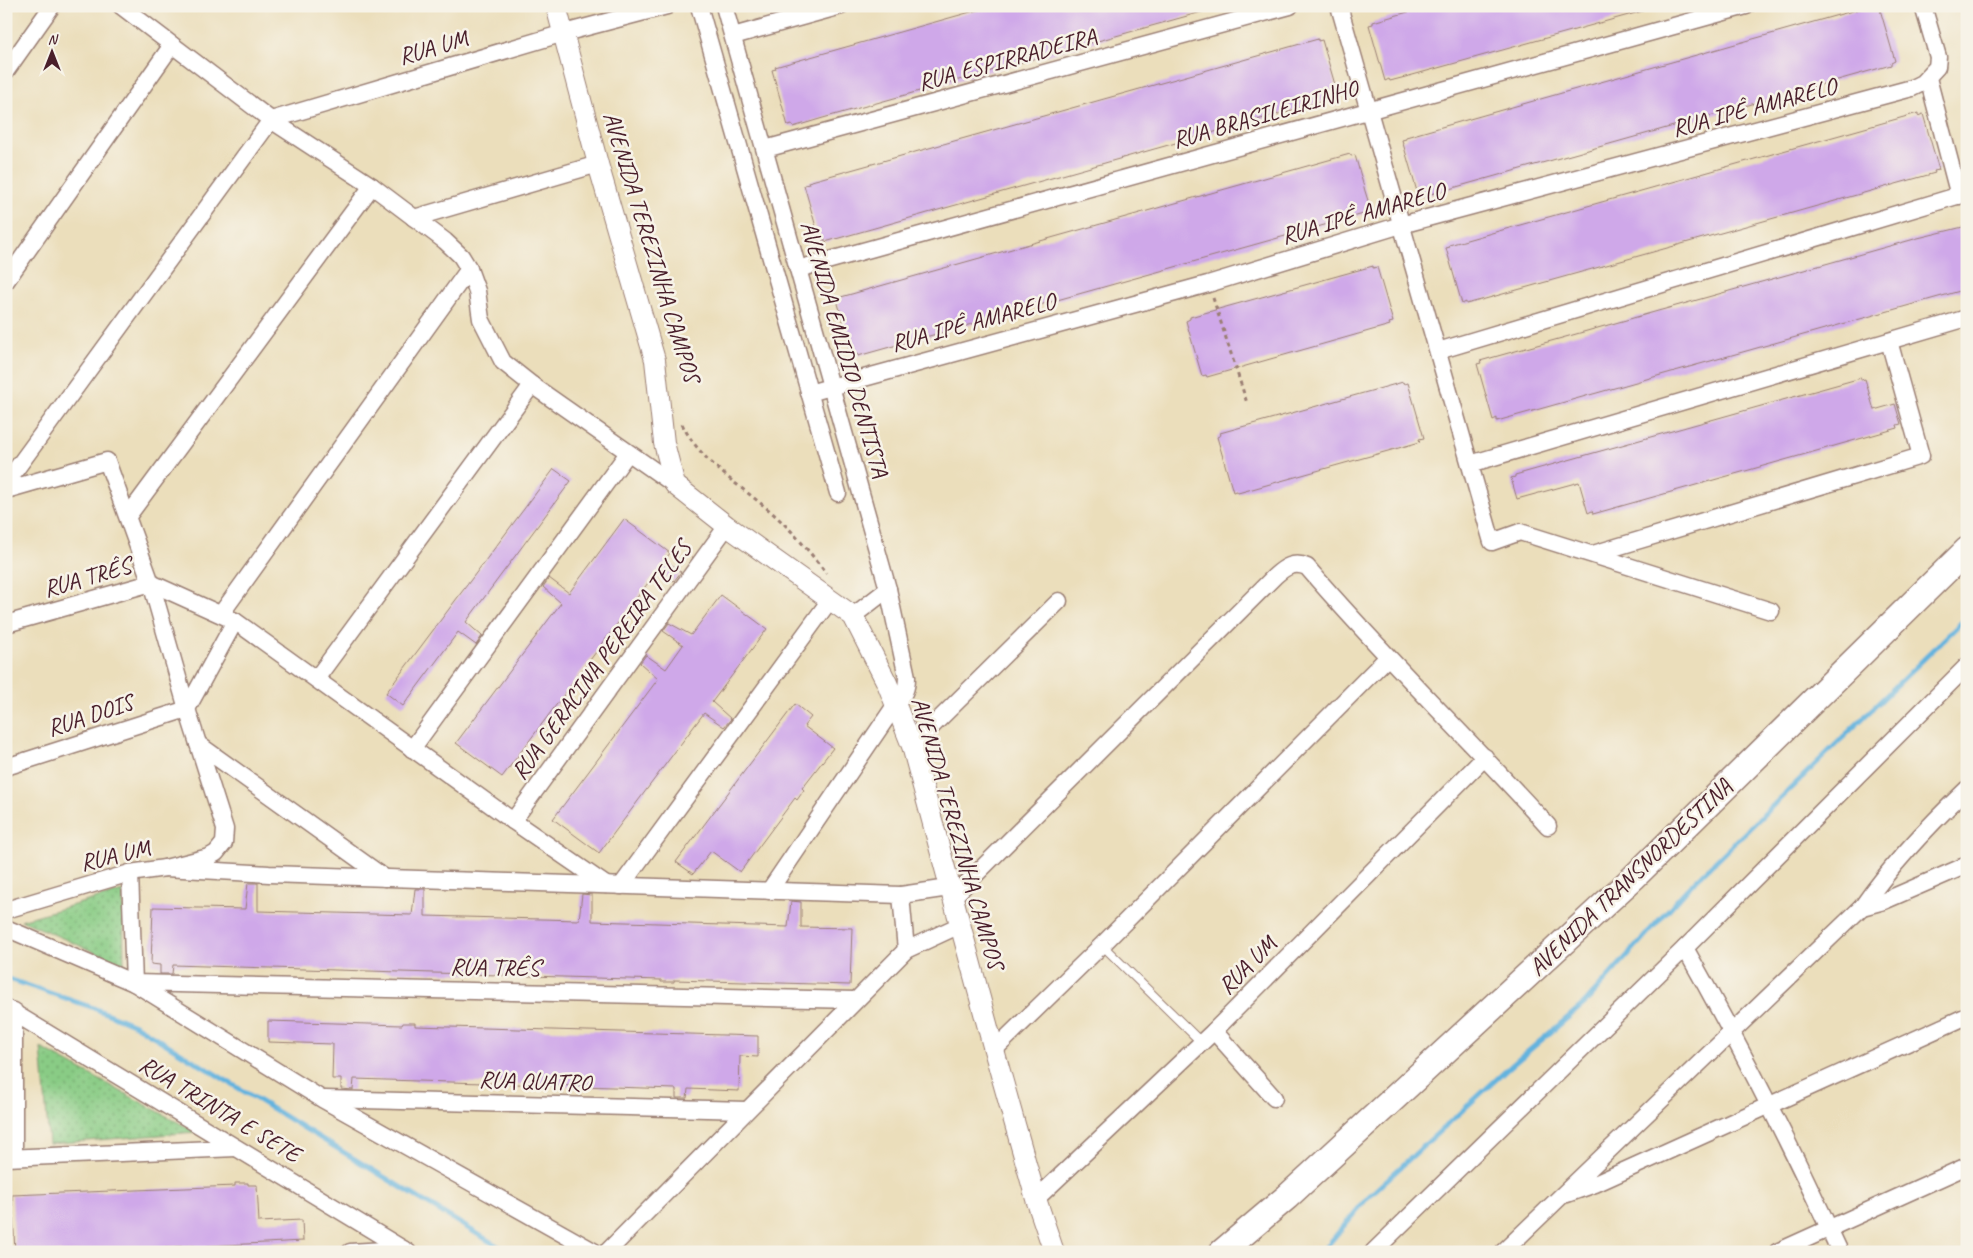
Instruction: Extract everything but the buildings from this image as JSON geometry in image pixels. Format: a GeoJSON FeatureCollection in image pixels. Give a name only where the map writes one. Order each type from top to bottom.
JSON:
{"type":"FeatureCollection","features":[{"type":"Feature","properties":{"kind":"main road","name":"AVENIDA TRANSNORDESTINA"},"geometry":{"type":"LineString","coordinates":[[1222,1252],[1287,1197],[1634,877],[1967,550]]}},
{"type":"Feature","properties":{"kind":"main road","name":"AVENIDA TRANSNORDESTINA"},"geometry":{"type":"LineString","coordinates":[[1241,1252],[1287,1197]]}},
{"type":"Feature","properties":{"kind":"street"},"geometry":{"type":"LineString","coordinates":[[6,71],[52,6]]}},
{"type":"Feature","properties":{"kind":"street"},"geometry":{"type":"LineString","coordinates":[[121,6],[270,120],[372,186],[445,241],[461,256],[470,269],[477,291],[481,319],[503,362],[532,385],[675,485]]}},
{"type":"Feature","properties":{"kind":"street","name":"AVENIDA TEREZINHA CAMPOS"},"geometry":{"type":"LineString","coordinates":[[556,6],[598,164],[655,360],[664,443],[675,485],[727,526],[853,616],[896,704],[912,746],[994,1050],[1044,1225]]}},
{"type":"Feature","properties":{"kind":"street","name":"RUA UM"},"geometry":{"type":"LineString","coordinates":[[270,120],[564,33],[667,6]]}},
{"type":"Feature","properties":{"kind":"street","name":"AVENIDA EMIDIO DENTISTA"},"geometry":{"type":"LineString","coordinates":[[699,6],[838,492]]}},
{"type":"Feature","properties":{"kind":"street","name":"AVENIDA EMIDIO DENTISTA"},"geometry":{"type":"LineString","coordinates":[[724,6],[888,589],[907,677],[905,692],[768,891]]}},
{"type":"Feature","properties":{"kind":"street"},"geometry":{"type":"LineString","coordinates":[[733,36],[841,6]]}},
{"type":"Feature","properties":{"kind":"street","name":"RUA ESPIRRADEIRA"},"geometry":{"type":"LineString","coordinates":[[765,149],[1290,6]]}},
{"type":"Feature","properties":{"kind":"street"},"geometry":{"type":"LineString","coordinates":[[1339,6],[1492,542],[1520,532],[1771,611]]}},
{"type":"Feature","properties":{"kind":"street","name":"RUA BRASILEIRINHO"},"geometry":{"type":"LineString","coordinates":[[798,269],[1746,6]]}},
{"type":"Feature","properties":{"kind":"street"},"geometry":{"type":"LineString","coordinates":[[1438,351],[1963,195],[1928,78],[1938,67],[1938,57],[1923,6]]}},
{"type":"Feature","properties":{"kind":"street"},"geometry":{"type":"LineString","coordinates":[[6,281],[172,45]]}},
{"type":"Feature","properties":{"kind":"street","name":"RUA IPÊ AMARELO"},"geometry":{"type":"LineString","coordinates":[[809,393],[1208,284],[1401,225],[1900,92],[1912,88],[1928,78]]}},
{"type":"Feature","properties":{"kind":"street"},"geometry":{"type":"LineString","coordinates":[[6,484],[270,120]]}},
{"type":"Feature","properties":{"kind":"street"},"geometry":{"type":"LineString","coordinates":[[414,218],[598,164]]}},
{"type":"Feature","properties":{"kind":"street"},"geometry":{"type":"LineString","coordinates":[[128,516],[372,186]]}},
{"type":"Feature","properties":{"kind":"street"},"geometry":{"type":"LineString","coordinates":[[187,709],[228,618],[470,269]]}},
{"type":"Feature","properties":{"kind":"street"},"geometry":{"type":"LineString","coordinates":[[1470,464],[1967,318]]}},
{"type":"Feature","properties":{"kind":"street"},"geometry":{"type":"LineString","coordinates":[[1594,554],[1921,456],[1889,341]]}},
{"type":"Feature","properties":{"kind":"street"},"geometry":{"type":"LineString","coordinates":[[316,679],[532,385]]}},
{"type":"Feature","properties":{"kind":"street"},"geometry":{"type":"LineString","coordinates":[[412,748],[628,453]]}},
{"type":"Feature","properties":{"kind":"street"},"geometry":{"type":"LineString","coordinates":[[6,490],[107,461],[151,583],[198,744],[385,878]]}},
{"type":"Feature","properties":{"kind":"street","name":"RUA GERACINA PEREIRA TELES"},"geometry":{"type":"LineString","coordinates":[[513,821],[727,526]]}},
{"type":"Feature","properties":{"kind":"street"},"geometry":{"type":"LineString","coordinates":[[164,868],[385,878],[768,891],[901,895],[951,893],[1285,568],[1300,564],[1307,567],[1388,657],[1486,757],[1548,826]]}},
{"type":"Feature","properties":{"kind":"street"},"geometry":{"type":"LineString","coordinates":[[151,583],[228,618],[513,821],[614,886]]}},
{"type":"Feature","properties":{"kind":"street","name":"RUA TRÊS"},"geometry":{"type":"LineString","coordinates":[[6,624],[151,583]]}},
{"type":"Feature","properties":{"kind":"street"},"geometry":{"type":"LineString","coordinates":[[853,616],[888,589]]}},
{"type":"Feature","properties":{"kind":"street"},"geometry":{"type":"LineString","coordinates":[[614,886],[830,600]]}},
{"type":"Feature","properties":{"kind":"street"},"geometry":{"type":"LineString","coordinates":[[912,746],[1059,601]]}},
{"type":"Feature","properties":{"kind":"street"},"geometry":{"type":"LineString","coordinates":[[994,1050],[1102,945],[1388,657]]}},
{"type":"Feature","properties":{"kind":"street"},"geometry":{"type":"LineString","coordinates":[[1373,1252],[1685,948],[1967,666]]}},
{"type":"Feature","properties":{"kind":"street","name":"RUA DOIS"},"geometry":{"type":"LineString","coordinates":[[6,767],[187,709]]}},
{"type":"Feature","properties":{"kind":"street","name":"RUA UM"},"geometry":{"type":"LineString","coordinates":[[6,910],[130,873],[164,868],[209,857],[221,847],[226,836],[225,829],[198,744]]}},
{"type":"Feature","properties":{"kind":"street","name":"RUA UM"},"geometry":{"type":"LineString","coordinates":[[1036,1199],[1202,1043],[1486,757]]}},
{"type":"Feature","properties":{"kind":"street"},"geometry":{"type":"LineString","coordinates":[[1503,1252],[1862,907],[1877,885],[1902,856],[1967,789]]}},
{"type":"Feature","properties":{"kind":"street"},"geometry":{"type":"LineString","coordinates":[[1862,907],[1884,901],[1967,865]]}},
{"type":"Feature","properties":{"kind":"street"},"geometry":{"type":"LineString","coordinates":[[130,873],[134,983]]}},
{"type":"Feature","properties":{"kind":"street"},"geometry":{"type":"LineString","coordinates":[[901,895],[906,950]]}},
{"type":"Feature","properties":{"kind":"street"},"geometry":{"type":"LineString","coordinates":[[607,1252],[906,950],[960,925]]}},
{"type":"Feature","properties":{"kind":"street"},"geometry":{"type":"LineString","coordinates":[[6,928],[134,983],[322,1099],[595,1252]]}},
{"type":"Feature","properties":{"kind":"street"},"geometry":{"type":"LineString","coordinates":[[1685,948],[1771,1105],[1840,1252]]}},
{"type":"Feature","properties":{"kind":"street","name":"RUA TRÊS"},"geometry":{"type":"LineString","coordinates":[[134,983],[855,1000]]}},
{"type":"Feature","properties":{"kind":"street"},"geometry":{"type":"LineString","coordinates":[[10,1010],[10,1158],[236,1148]]}},
{"type":"Feature","properties":{"kind":"street","name":"RUA TRINTA E SETE"},"geometry":{"type":"LineString","coordinates":[[10,1010],[406,1250]]}},
{"type":"Feature","properties":{"kind":"street"},"geometry":{"type":"LineString","coordinates":[[1562,1195],[1595,1184],[1967,1016]]}},
{"type":"Feature","properties":{"kind":"street"},"geometry":{"type":"LineString","coordinates":[[1214,1031],[1274,1098]]}},
{"type":"Feature","properties":{"kind":"street","name":"RUA QUATRO"},"geometry":{"type":"LineString","coordinates":[[322,1099],[746,1110]]}},
{"type":"Feature","properties":{"kind":"street"},"geometry":{"type":"LineString","coordinates":[[1777,1252],[1967,1166]]}},
{"type":"Feature","properties":{"kind":"street"},"geometry":{"type":"LineString","coordinates":[[1044,1225],[1049,1252]]}},
{"type":"Feature","properties":{"kind":"street"},"geometry":{"type":"LineString","coordinates":[[1044,1225],[1054,1252]]}},
{"type":"Feature","properties":{"kind":"street"},"geometry":{"type":"LineString","coordinates":[[350,1252],[406,1250]]}},
{"type":"Feature","properties":{"kind":"lane"},"geometry":{"type":"LineString","coordinates":[[1102,945],[1202,1043]]}},
{"type":"Feature","properties":{"kind":"path"},"geometry":{"type":"LineString","coordinates":[[1208,284],[1247,403]]}},
{"type":"Feature","properties":{"kind":"path","name":"AVENIDA TEREZINHA CAMPOS"},"geometry":{"type":"LineString","coordinates":[[680,418],[696,446],[709,461],[781,521],[831,579]]}},
{"type":"Feature","properties":{"kind":"green space"},"geometry":{"type":"Polygon","coordinates":[[[123,891],[124,965],[21,920],[123,891]]]}},
{"type":"Feature","properties":{"kind":"green space"},"geometry":{"type":"Polygon","coordinates":[[[41,1048],[196,1132],[49,1144],[41,1048]]]}},
{"type":"Feature","properties":{"kind":"waterway"},"geometry":{"type":"LineString","coordinates":[[1322,1252],[1368,1197],[1512,1065],[1585,1003],[1687,889],[1967,617]]}},
{"type":"Feature","properties":{"kind":"waterway"},"geometry":{"type":"LineString","coordinates":[[6,978],[91,1007],[135,1025],[507,1252]]}}]}
